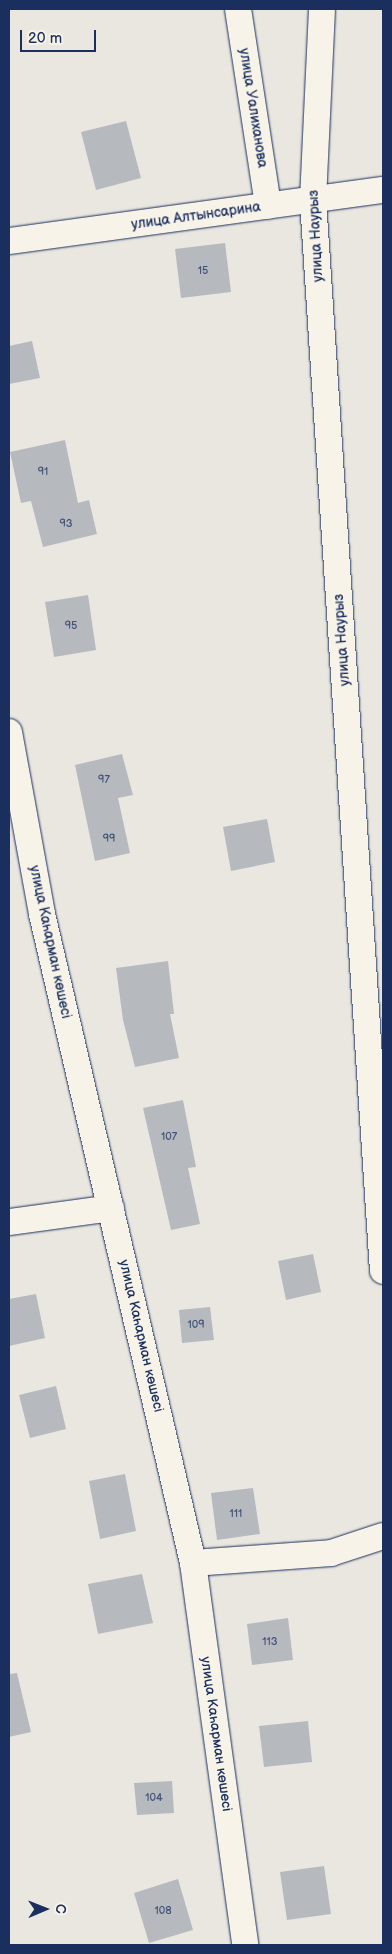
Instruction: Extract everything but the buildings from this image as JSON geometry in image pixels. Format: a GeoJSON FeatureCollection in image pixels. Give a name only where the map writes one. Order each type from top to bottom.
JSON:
{"type":"FeatureCollection","features":[{"type":"Feature","properties":{"kind":"street","name":"улица Уалиханова"},"geometry":{"type":"LineString","coordinates":[[238,9],[268,206]]}},
{"type":"Feature","properties":{"kind":"street","name":"улица Наурыз"},"geometry":{"type":"LineString","coordinates":[[322,9],[313,200],[383,1270]]}},
{"type":"Feature","properties":{"kind":"street","name":"улица Алтынсарина"},"geometry":{"type":"LineString","coordinates":[[9,241],[383,190]]}},
{"type":"Feature","properties":{"kind":"street","name":"улица Каһарман көшесі"},"geometry":{"type":"LineString","coordinates":[[9,732],[42,914],[193,1563],[245,1945]]}},
{"type":"Feature","properties":{"kind":"street"},"geometry":{"type":"LineString","coordinates":[[9,1222],[111,1208]]}},
{"type":"Feature","properties":{"kind":"street"},"geometry":{"type":"LineString","coordinates":[[193,1563],[331,1553],[383,1536]]}}]}
